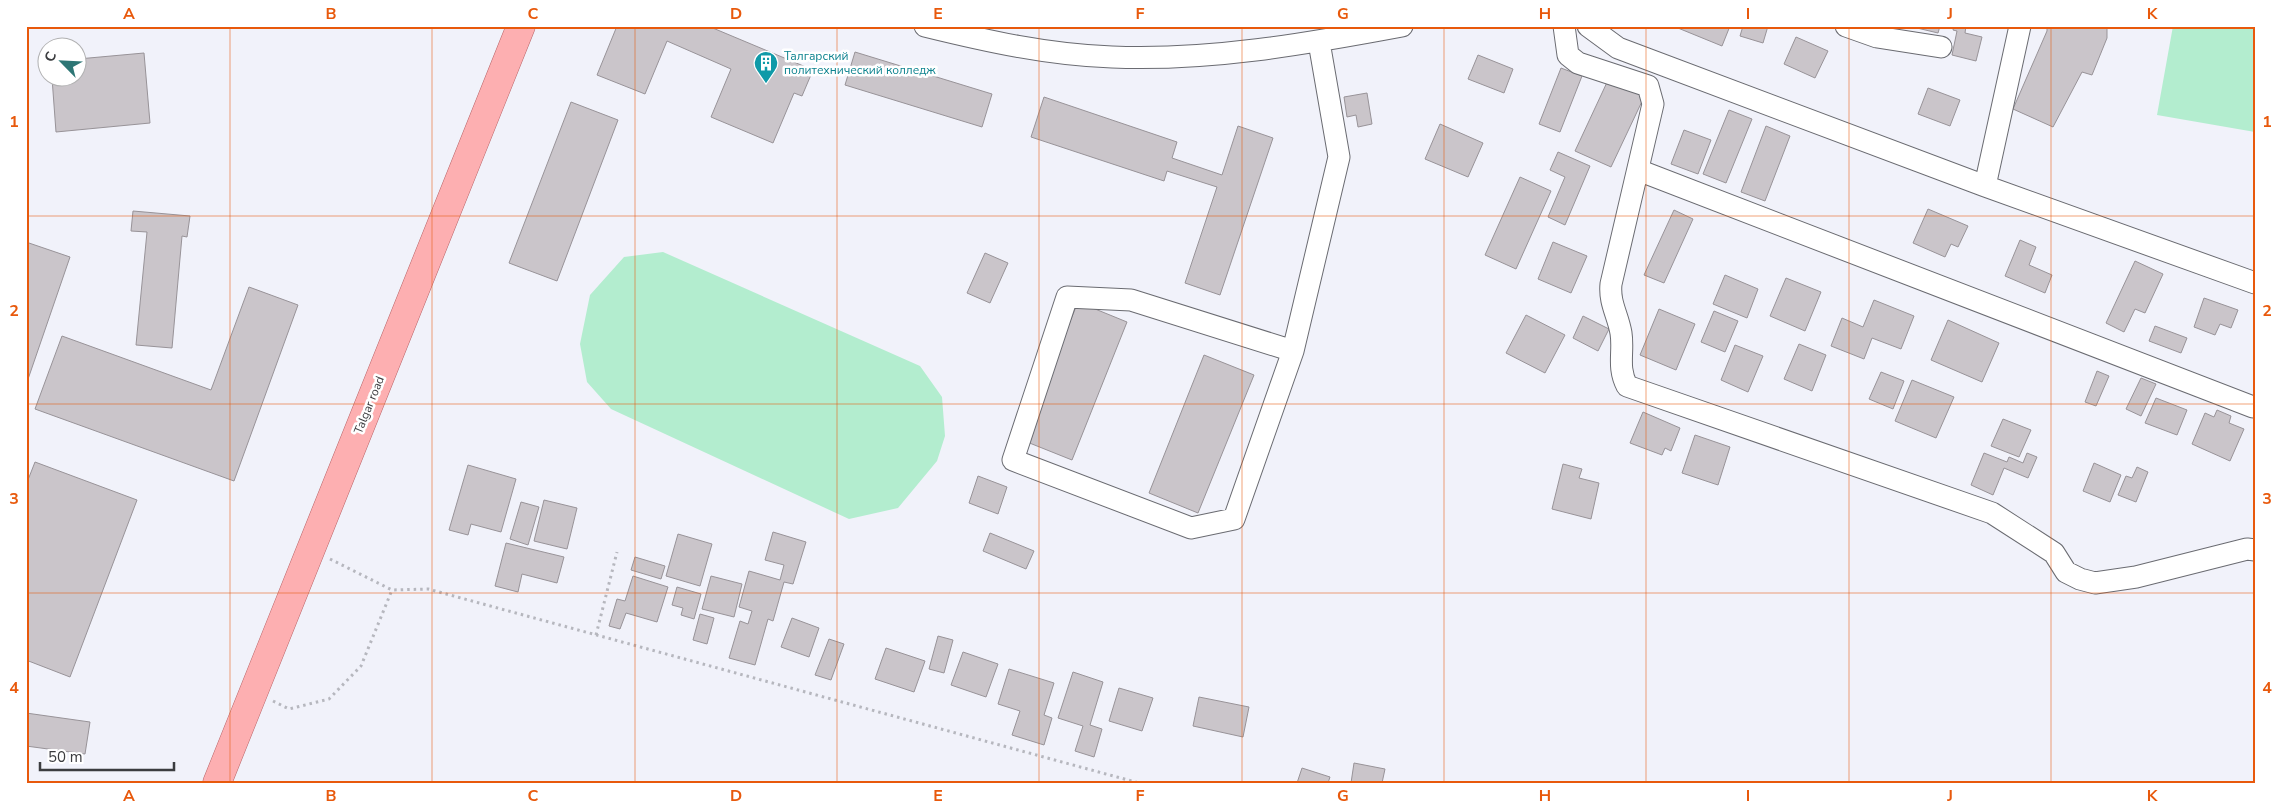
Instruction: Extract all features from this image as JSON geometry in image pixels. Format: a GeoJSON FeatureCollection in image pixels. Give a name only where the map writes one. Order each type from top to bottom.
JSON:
{"type":"FeatureCollection","features":[{"type":"Feature","properties":{"kind":"main road","name":"Talgar road"},"geometry":{"type":"LineString","coordinates":[[217,783],[521,26]]}},
{"type":"Feature","properties":{"kind":"street"},"geometry":{"type":"LineString","coordinates":[[925,26],[1031,49],[1112,57],[1207,56],[1319,42],[1402,26]]}},
{"type":"Feature","properties":{"kind":"street"},"geometry":{"type":"LineString","coordinates":[[1564,26],[1568,55],[1578,63],[1648,86],[1652,95],[1653,104],[1611,284],[1610,296],[1621,333],[1621,375],[1627,386],[1992,513],[2054,553],[2066,572],[2080,579],[2095,583],[2136,577],[2247,549],[2255,550]]}},
{"type":"Feature","properties":{"kind":"street"},"geometry":{"type":"LineString","coordinates":[[1588,26],[1618,48],[1985,186],[2255,283]]}},
{"type":"Feature","properties":{"kind":"street"},"geometry":{"type":"LineString","coordinates":[[1846,26],[1877,37],[1941,47]]}},
{"type":"Feature","properties":{"kind":"street"},"geometry":{"type":"LineString","coordinates":[[1985,186],[2020,26]]}},
{"type":"Feature","properties":{"kind":"street"},"geometry":{"type":"LineString","coordinates":[[1293,351],[1131,300],[1067,297],[1013,460],[1191,528],[1234,519],[1293,351],[1339,157],[1319,42]]}},
{"type":"Feature","properties":{"kind":"street"},"geometry":{"type":"LineString","coordinates":[[1638,170],[2253,407]]}},
{"type":"Feature","properties":{"kind":"path"},"geometry":{"type":"LineString","coordinates":[[311,549],[392,590],[428,589],[1139,783]]}},
{"type":"Feature","properties":{"kind":"path"},"geometry":{"type":"LineString","coordinates":[[596,635],[617,552]]}},
{"type":"Feature","properties":{"kind":"path"},"geometry":{"type":"LineString","coordinates":[[254,692],[289,709],[329,699],[361,666],[392,590]]}},
{"type":"Feature","properties":{"kind":"green space"},"geometry":{"type":"Polygon","coordinates":[[[2173,26],[2255,26],[2255,132],[2157,115],[2173,26]]]}},
{"type":"Feature","properties":{"kind":"green space"},"geometry":{"type":"Polygon","coordinates":[[[663,252],[920,366],[942,397],[945,436],[937,461],[898,508],[849,519],[611,409],[587,382],[580,344],[590,295],[624,257],[663,252]]]}},
{"type":"Feature","properties":{"kind":"building","name":"Талгарский политехнический колледж"},"geometry":{"type":"Polygon","coordinates":[[[617,26],[708,26],[813,70],[802,96],[794,93],[773,143],[711,117],[731,69],[667,41],[645,94],[597,75],[617,26]]]}},
{"type":"Feature","properties":{"kind":"building"},"geometry":{"type":"Polygon","coordinates":[[[1673,26],[1730,26],[1722,46],[1673,26]]]}},
{"type":"Feature","properties":{"kind":"building"},"geometry":{"type":"Polygon","coordinates":[[[1743,26],[1768,26],[1763,43],[1740,36],[1743,26]]]}},
{"type":"Feature","properties":{"kind":"building"},"geometry":{"type":"Polygon","coordinates":[[[1917,26],[1940,26],[1938,33],[1917,28],[1917,26]]]}},
{"type":"Feature","properties":{"kind":"building"},"geometry":{"type":"Polygon","coordinates":[[[1954,26],[1966,26],[1965,33],[1982,37],[1976,61],[1952,55],[1957,31],[1953,30],[1954,26]]]}},
{"type":"Feature","properties":{"kind":"building"},"geometry":{"type":"Polygon","coordinates":[[[2047,26],[2107,26],[2107,38],[2092,75],[2082,72],[2053,127],[2013,109],[2047,31],[2047,26]]]}},
{"type":"Feature","properties":{"kind":"building"},"geometry":{"type":"Polygon","coordinates":[[[1796,37],[1828,51],[1815,78],[1784,64],[1796,37]]]}},
{"type":"Feature","properties":{"kind":"building"},"geometry":{"type":"Polygon","coordinates":[[[855,52],[992,94],[982,127],[845,85],[855,52]]]}},
{"type":"Feature","properties":{"kind":"building"},"geometry":{"type":"Polygon","coordinates":[[[144,53],[150,123],[56,132],[53,88],[88,88],[88,58],[144,53]]]}},
{"type":"Feature","properties":{"kind":"building"},"geometry":{"type":"Polygon","coordinates":[[[1478,55],[1513,69],[1504,93],[1468,79],[1478,55]]]}},
{"type":"Feature","properties":{"kind":"building"},"geometry":{"type":"Polygon","coordinates":[[[1561,68],[1582,76],[1560,132],[1539,124],[1561,68]]]}},
{"type":"Feature","properties":{"kind":"building"},"geometry":{"type":"Polygon","coordinates":[[[1609,78],[1645,95],[1611,167],[1575,151],[1609,78]]]}},
{"type":"Feature","properties":{"kind":"building"},"geometry":{"type":"Polygon","coordinates":[[[1928,88],[1960,100],[1950,126],[1918,114],[1928,88]]]}},
{"type":"Feature","properties":{"kind":"building"},"geometry":{"type":"Polygon","coordinates":[[[1367,93],[1372,124],[1358,127],[1356,115],[1347,117],[1344,97],[1367,93]]]}},
{"type":"Feature","properties":{"kind":"building"},"geometry":{"type":"Polygon","coordinates":[[[1044,97],[1177,142],[1172,158],[1222,175],[1238,126],[1273,138],[1220,295],[1185,283],[1217,187],[1167,171],[1164,181],[1031,137],[1044,97]]]}},
{"type":"Feature","properties":{"kind":"building"},"geometry":{"type":"Polygon","coordinates":[[[571,102],[618,120],[557,281],[509,263],[571,102]]]}},
{"type":"Feature","properties":{"kind":"building"},"geometry":{"type":"Polygon","coordinates":[[[1729,110],[1752,119],[1726,183],[1703,174],[1729,110]]]}},
{"type":"Feature","properties":{"kind":"building"},"geometry":{"type":"Polygon","coordinates":[[[1440,124],[1483,143],[1468,177],[1425,159],[1440,124]]]}},
{"type":"Feature","properties":{"kind":"building"},"geometry":{"type":"Polygon","coordinates":[[[1766,126],[1790,136],[1765,201],[1741,192],[1766,126]]]}},
{"type":"Feature","properties":{"kind":"building"},"geometry":{"type":"Polygon","coordinates":[[[1684,130],[1711,140],[1698,174],[1671,164],[1684,130]]]}},
{"type":"Feature","properties":{"kind":"building"},"geometry":{"type":"Polygon","coordinates":[[[1558,152],[1590,166],[1565,225],[1548,217],[1565,177],[1550,170],[1558,152]]]}},
{"type":"Feature","properties":{"kind":"building"},"geometry":{"type":"Polygon","coordinates":[[[1520,177],[1551,191],[1516,269],[1485,255],[1520,177]]]}},
{"type":"Feature","properties":{"kind":"building"},"geometry":{"type":"Polygon","coordinates":[[[1928,209],[1968,226],[1958,247],[1951,244],[1945,257],[1913,243],[1928,209]]]}},
{"type":"Feature","properties":{"kind":"building"},"geometry":{"type":"Polygon","coordinates":[[[1674,210],[1693,219],[1664,283],[1644,275],[1674,210]]]}},
{"type":"Feature","properties":{"kind":"building"},"geometry":{"type":"Polygon","coordinates":[[[133,211],[190,216],[187,237],[182,236],[172,348],[136,345],[147,232],[131,231],[133,211]]]}},
{"type":"Feature","properties":{"kind":"building"},"geometry":{"type":"Polygon","coordinates":[[[2020,240],[2036,247],[2029,265],[2052,275],[2045,293],[2005,276],[2020,240]]]}},
{"type":"Feature","properties":{"kind":"building"},"geometry":{"type":"Polygon","coordinates":[[[26,242],[70,257],[26,385],[26,242]]]}},
{"type":"Feature","properties":{"kind":"building"},"geometry":{"type":"Polygon","coordinates":[[[1553,242],[1587,256],[1571,293],[1538,279],[1553,242]]]}},
{"type":"Feature","properties":{"kind":"building"},"geometry":{"type":"Polygon","coordinates":[[[985,253],[1008,263],[990,303],[967,293],[985,253]]]}},
{"type":"Feature","properties":{"kind":"building"},"geometry":{"type":"Polygon","coordinates":[[[2135,261],[2163,274],[2145,313],[2135,309],[2124,332],[2106,323],[2135,261]]]}},
{"type":"Feature","properties":{"kind":"building"},"geometry":{"type":"Polygon","coordinates":[[[1725,275],[1758,289],[1747,318],[1713,304],[1725,275]]]}},
{"type":"Feature","properties":{"kind":"building"},"geometry":{"type":"Polygon","coordinates":[[[1786,278],[1821,292],[1805,331],[1770,316],[1786,278]]]}},
{"type":"Feature","properties":{"kind":"building"},"geometry":{"type":"Polygon","coordinates":[[[249,287],[298,305],[234,481],[35,409],[62,336],[211,390],[249,287]]]}},
{"type":"Feature","properties":{"kind":"building"},"geometry":{"type":"Polygon","coordinates":[[[2204,298],[2238,310],[2231,328],[2220,324],[2215,335],[2194,327],[2204,298]]]}},
{"type":"Feature","properties":{"kind":"building"},"geometry":{"type":"Polygon","coordinates":[[[1874,300],[1914,316],[1901,349],[1872,338],[1864,359],[1831,346],[1842,318],[1863,327],[1874,300]]]}},
{"type":"Feature","properties":{"kind":"building"},"geometry":{"type":"Polygon","coordinates":[[[1078,302],[1127,322],[1072,460],[1022,440],[1078,302]]]}},
{"type":"Feature","properties":{"kind":"building"},"geometry":{"type":"Polygon","coordinates":[[[1659,309],[1695,324],[1676,370],[1640,355],[1659,309]]]}},
{"type":"Feature","properties":{"kind":"building"},"geometry":{"type":"Polygon","coordinates":[[[1714,311],[1738,321],[1725,352],[1701,342],[1714,311]]]}},
{"type":"Feature","properties":{"kind":"building"},"geometry":{"type":"Polygon","coordinates":[[[1526,315],[1565,335],[1545,373],[1506,353],[1526,315]]]}},
{"type":"Feature","properties":{"kind":"building"},"geometry":{"type":"Polygon","coordinates":[[[1583,316],[1609,329],[1598,351],[1573,338],[1583,316]]]}},
{"type":"Feature","properties":{"kind":"building"},"geometry":{"type":"Polygon","coordinates":[[[1948,320],[1999,343],[1982,382],[1931,360],[1948,320]]]}},
{"type":"Feature","properties":{"kind":"building"},"geometry":{"type":"Polygon","coordinates":[[[2155,326],[2187,338],[2181,353],[2149,341],[2155,326]]]}},
{"type":"Feature","properties":{"kind":"building"},"geometry":{"type":"Polygon","coordinates":[[[1799,344],[1826,355],[1812,391],[1784,379],[1799,344]]]}},
{"type":"Feature","properties":{"kind":"building"},"geometry":{"type":"Polygon","coordinates":[[[1735,345],[1763,356],[1748,392],[1721,380],[1735,345]]]}},
{"type":"Feature","properties":{"kind":"building"},"geometry":{"type":"Polygon","coordinates":[[[1204,355],[1254,375],[1198,513],[1149,493],[1204,355]]]}},
{"type":"Feature","properties":{"kind":"building"},"geometry":{"type":"Polygon","coordinates":[[[2097,371],[2109,376],[2096,406],[2085,402],[2097,371]]]}},
{"type":"Feature","properties":{"kind":"building"},"geometry":{"type":"Polygon","coordinates":[[[1881,372],[1904,381],[1893,409],[1869,399],[1881,372]]]}},
{"type":"Feature","properties":{"kind":"building"},"geometry":{"type":"Polygon","coordinates":[[[2141,378],[2156,384],[2141,416],[2126,409],[2141,378]]]}},
{"type":"Feature","properties":{"kind":"building"},"geometry":{"type":"Polygon","coordinates":[[[1912,380],[1954,397],[1936,438],[1895,421],[1912,380]]]}},
{"type":"Feature","properties":{"kind":"building"},"geometry":{"type":"Polygon","coordinates":[[[2156,398],[2187,410],[2177,435],[2145,423],[2156,398]]]}},
{"type":"Feature","properties":{"kind":"building"},"geometry":{"type":"Polygon","coordinates":[[[2217,410],[2231,416],[2229,423],[2244,429],[2230,461],[2192,444],[2205,413],[2214,417],[2217,410]]]}},
{"type":"Feature","properties":{"kind":"building"},"geometry":{"type":"Polygon","coordinates":[[[1643,412],[1680,428],[1671,451],[1665,448],[1662,455],[1630,443],[1643,412]]]}},
{"type":"Feature","properties":{"kind":"building"},"geometry":{"type":"Polygon","coordinates":[[[2003,419],[2031,430],[2019,457],[1991,446],[2003,419]]]}},
{"type":"Feature","properties":{"kind":"building"},"geometry":{"type":"Polygon","coordinates":[[[1695,435],[1730,447],[1718,485],[1682,473],[1695,435]]]}},
{"type":"Feature","properties":{"kind":"building"},"geometry":{"type":"Polygon","coordinates":[[[1984,453],[2007,462],[2009,457],[2023,463],[2027,453],[2037,457],[2028,478],[2004,468],[1993,495],[1971,485],[1984,453]]]}},
{"type":"Feature","properties":{"kind":"building"},"geometry":{"type":"Polygon","coordinates":[[[35,462],[137,500],[70,677],[26,660],[26,485],[35,462]]]}},
{"type":"Feature","properties":{"kind":"building"},"geometry":{"type":"Polygon","coordinates":[[[2094,463],[2121,475],[2110,502],[2083,491],[2094,463]]]}},
{"type":"Feature","properties":{"kind":"building"},"geometry":{"type":"Polygon","coordinates":[[[1563,464],[1582,469],[1579,478],[1599,483],[1591,519],[1552,509],[1563,464]]]}},
{"type":"Feature","properties":{"kind":"building"},"geometry":{"type":"Polygon","coordinates":[[[468,465],[516,479],[501,532],[471,524],[468,535],[449,530],[468,465]]]}},
{"type":"Feature","properties":{"kind":"building"},"geometry":{"type":"Polygon","coordinates":[[[2137,467],[2148,472],[2136,502],[2118,495],[2126,476],[2132,478],[2137,467]]]}},
{"type":"Feature","properties":{"kind":"building"},"geometry":{"type":"Polygon","coordinates":[[[978,476],[1007,487],[998,514],[969,503],[978,476]]]}},
{"type":"Feature","properties":{"kind":"building"},"geometry":{"type":"Polygon","coordinates":[[[544,500],[577,508],[567,549],[534,541],[544,500]]]}},
{"type":"Feature","properties":{"kind":"building"},"geometry":{"type":"Polygon","coordinates":[[[521,502],[539,507],[528,545],[510,539],[521,502]]]}},
{"type":"Feature","properties":{"kind":"building"},"geometry":{"type":"Polygon","coordinates":[[[773,532],[806,542],[793,584],[784,582],[773,621],[768,619],[755,665],[729,658],[740,621],[748,624],[752,611],[739,607],[749,571],[780,580],[784,565],[765,560],[773,532]]]}},
{"type":"Feature","properties":{"kind":"building"},"geometry":{"type":"Polygon","coordinates":[[[990,533],[1034,551],[1026,569],[983,551],[990,533]]]}},
{"type":"Feature","properties":{"kind":"building"},"geometry":{"type":"Polygon","coordinates":[[[678,534],[712,544],[700,586],[666,576],[678,534]]]}},
{"type":"Feature","properties":{"kind":"building"},"geometry":{"type":"Polygon","coordinates":[[[506,543],[564,557],[557,583],[522,574],[518,592],[495,586],[506,543]]]}},
{"type":"Feature","properties":{"kind":"building"},"geometry":{"type":"Polygon","coordinates":[[[635,557],[665,566],[661,579],[631,570],[635,557]]]}},
{"type":"Feature","properties":{"kind":"building"},"geometry":{"type":"Polygon","coordinates":[[[633,576],[668,587],[657,622],[626,613],[620,629],[609,626],[617,599],[625,601],[633,576]]]}},
{"type":"Feature","properties":{"kind":"building"},"geometry":{"type":"Polygon","coordinates":[[[711,576],[742,584],[734,617],[702,609],[711,576]]]}},
{"type":"Feature","properties":{"kind":"building"},"geometry":{"type":"Polygon","coordinates":[[[677,587],[701,594],[694,619],[681,615],[683,608],[672,605],[677,587]]]}},
{"type":"Feature","properties":{"kind":"building"},"geometry":{"type":"Polygon","coordinates":[[[700,614],[714,618],[707,644],[693,640],[700,614]]]}},
{"type":"Feature","properties":{"kind":"building"},"geometry":{"type":"Polygon","coordinates":[[[792,618],[819,628],[809,657],[781,647],[792,618]]]}},
{"type":"Feature","properties":{"kind":"building"},"geometry":{"type":"Polygon","coordinates":[[[938,636],[953,640],[944,673],[929,669],[938,636]]]}},
{"type":"Feature","properties":{"kind":"building"},"geometry":{"type":"Polygon","coordinates":[[[829,639],[844,644],[831,680],[815,675],[829,639]]]}},
{"type":"Feature","properties":{"kind":"building"},"geometry":{"type":"Polygon","coordinates":[[[886,648],[925,661],[914,692],[875,679],[886,648]]]}},
{"type":"Feature","properties":{"kind":"building"},"geometry":{"type":"Polygon","coordinates":[[[963,652],[998,664],[986,697],[951,685],[963,652]]]}},
{"type":"Feature","properties":{"kind":"building"},"geometry":{"type":"Polygon","coordinates":[[[1009,669],[1054,683],[1044,715],[1052,718],[1044,745],[1012,735],[1020,711],[998,704],[1009,669]]]}},
{"type":"Feature","properties":{"kind":"building"},"geometry":{"type":"Polygon","coordinates":[[[1073,672],[1103,682],[1090,725],[1102,729],[1094,757],[1075,751],[1083,726],[1058,718],[1073,672]]]}},
{"type":"Feature","properties":{"kind":"building"},"geometry":{"type":"Polygon","coordinates":[[[1119,688],[1153,698],[1142,731],[1109,721],[1119,688]]]}},
{"type":"Feature","properties":{"kind":"building"},"geometry":{"type":"Polygon","coordinates":[[[1199,697],[1249,707],[1243,737],[1193,726],[1199,697]]]}},
{"type":"Feature","properties":{"kind":"building"},"geometry":{"type":"Polygon","coordinates":[[[26,713],[90,722],[85,754],[26,746],[26,713]]]}},
{"type":"Feature","properties":{"kind":"building"},"geometry":{"type":"Polygon","coordinates":[[[1354,763],[1385,769],[1382,783],[1351,783],[1354,763]]]}},
{"type":"Feature","properties":{"kind":"building"},"geometry":{"type":"Polygon","coordinates":[[[1302,768],[1330,777],[1328,783],[1297,783],[1302,768]]]}},
{"type":"Feature","properties":{"kind":"place","name":"Талгарский политехнический колледж"},"geometry":{"type":"Point","coordinates":[766,84]}}]}
